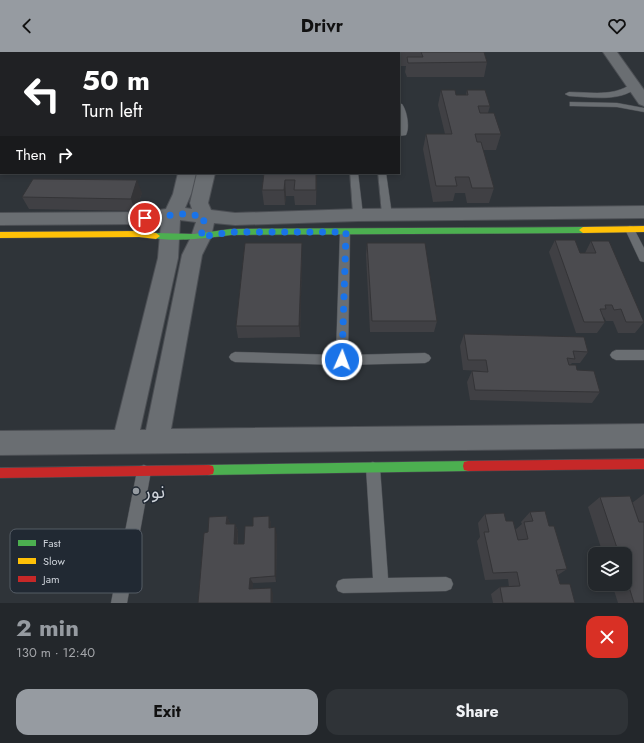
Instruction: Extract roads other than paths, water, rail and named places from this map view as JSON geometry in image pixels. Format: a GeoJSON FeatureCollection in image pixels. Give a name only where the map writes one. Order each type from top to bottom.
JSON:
{"type":"FeatureCollection","features":[{"type":"Feature","properties":{"kind":"street"},"geometry":{"type":"LineString","coordinates":[[610,52],[644,101]]}},
{"type":"Feature","properties":{"kind":"street"},"geometry":{"type":"LineString","coordinates":[[125,442],[170,251],[168,238],[172,216],[182,194],[187,174]]}},
{"type":"Feature","properties":{"kind":"street"},"geometry":{"type":"LineString","coordinates":[[156,442],[192,255],[201,237],[204,222],[199,203],[206,174]]}},
{"type":"Feature","properties":{"kind":"street"},"geometry":{"type":"LineString","coordinates":[[0,219],[145,218],[194,214],[235,219],[358,215],[644,212]]}},
{"type":"Feature","properties":{"kind":"street"},"geometry":{"type":"LineString","coordinates":[[0,235],[139,234],[168,238],[201,237],[231,232],[644,229]]}},
{"type":"Feature","properties":{"kind":"street"},"geometry":{"type":"LineString","coordinates":[[0,443],[644,436]]}},
{"type":"Feature","properties":{"kind":"street"},"geometry":{"type":"LineString","coordinates":[[0,473],[644,464]]}},
{"type":"Feature","properties":{"kind":"lane"},"geometry":{"type":"LineString","coordinates":[[577,113],[567,91],[612,94],[625,91],[634,86]]}},
{"type":"Feature","properties":{"kind":"lane"},"geometry":{"type":"LineString","coordinates":[[573,104],[617,105],[644,110]]}},
{"type":"Feature","properties":{"kind":"lane"},"geometry":{"type":"LineString","coordinates":[[400,108],[404,130],[403,133],[400,134]]}},
{"type":"Feature","properties":{"kind":"lane"},"geometry":{"type":"LineString","coordinates":[[354,174],[358,215]]}},
{"type":"Feature","properties":{"kind":"lane"},"geometry":{"type":"LineString","coordinates":[[382,174],[387,215]]}},
{"type":"Feature","properties":{"kind":"lane"},"geometry":{"type":"LineString","coordinates":[[630,229],[644,258]]}},
{"type":"Feature","properties":{"kind":"lane"},"geometry":{"type":"LineString","coordinates":[[342,360],[346,232]]}},
{"type":"Feature","properties":{"kind":"lane"},"geometry":{"type":"LineString","coordinates":[[616,355],[644,355]]}},
{"type":"Feature","properties":{"kind":"lane"},"geometry":{"type":"LineString","coordinates":[[235,357],[342,360],[425,358]]}},
{"type":"Feature","properties":{"kind":"lane"},"geometry":{"type":"LineString","coordinates":[[373,468],[380,585]]}},
{"type":"Feature","properties":{"kind":"lane"},"geometry":{"type":"LineString","coordinates":[[133,529],[144,471]]}},
{"type":"Feature","properties":{"kind":"lane"},"geometry":{"type":"LineString","coordinates":[[343,586],[446,584]]}},
{"type":"Feature","properties":{"kind":"lane"},"geometry":{"type":"LineString","coordinates":[[119,603],[121,593]]}},
{"type":"Feature","properties":{"kind":"place","name":"نور"},"geometry":{"type":"Point","coordinates":[136,491]}}]}
